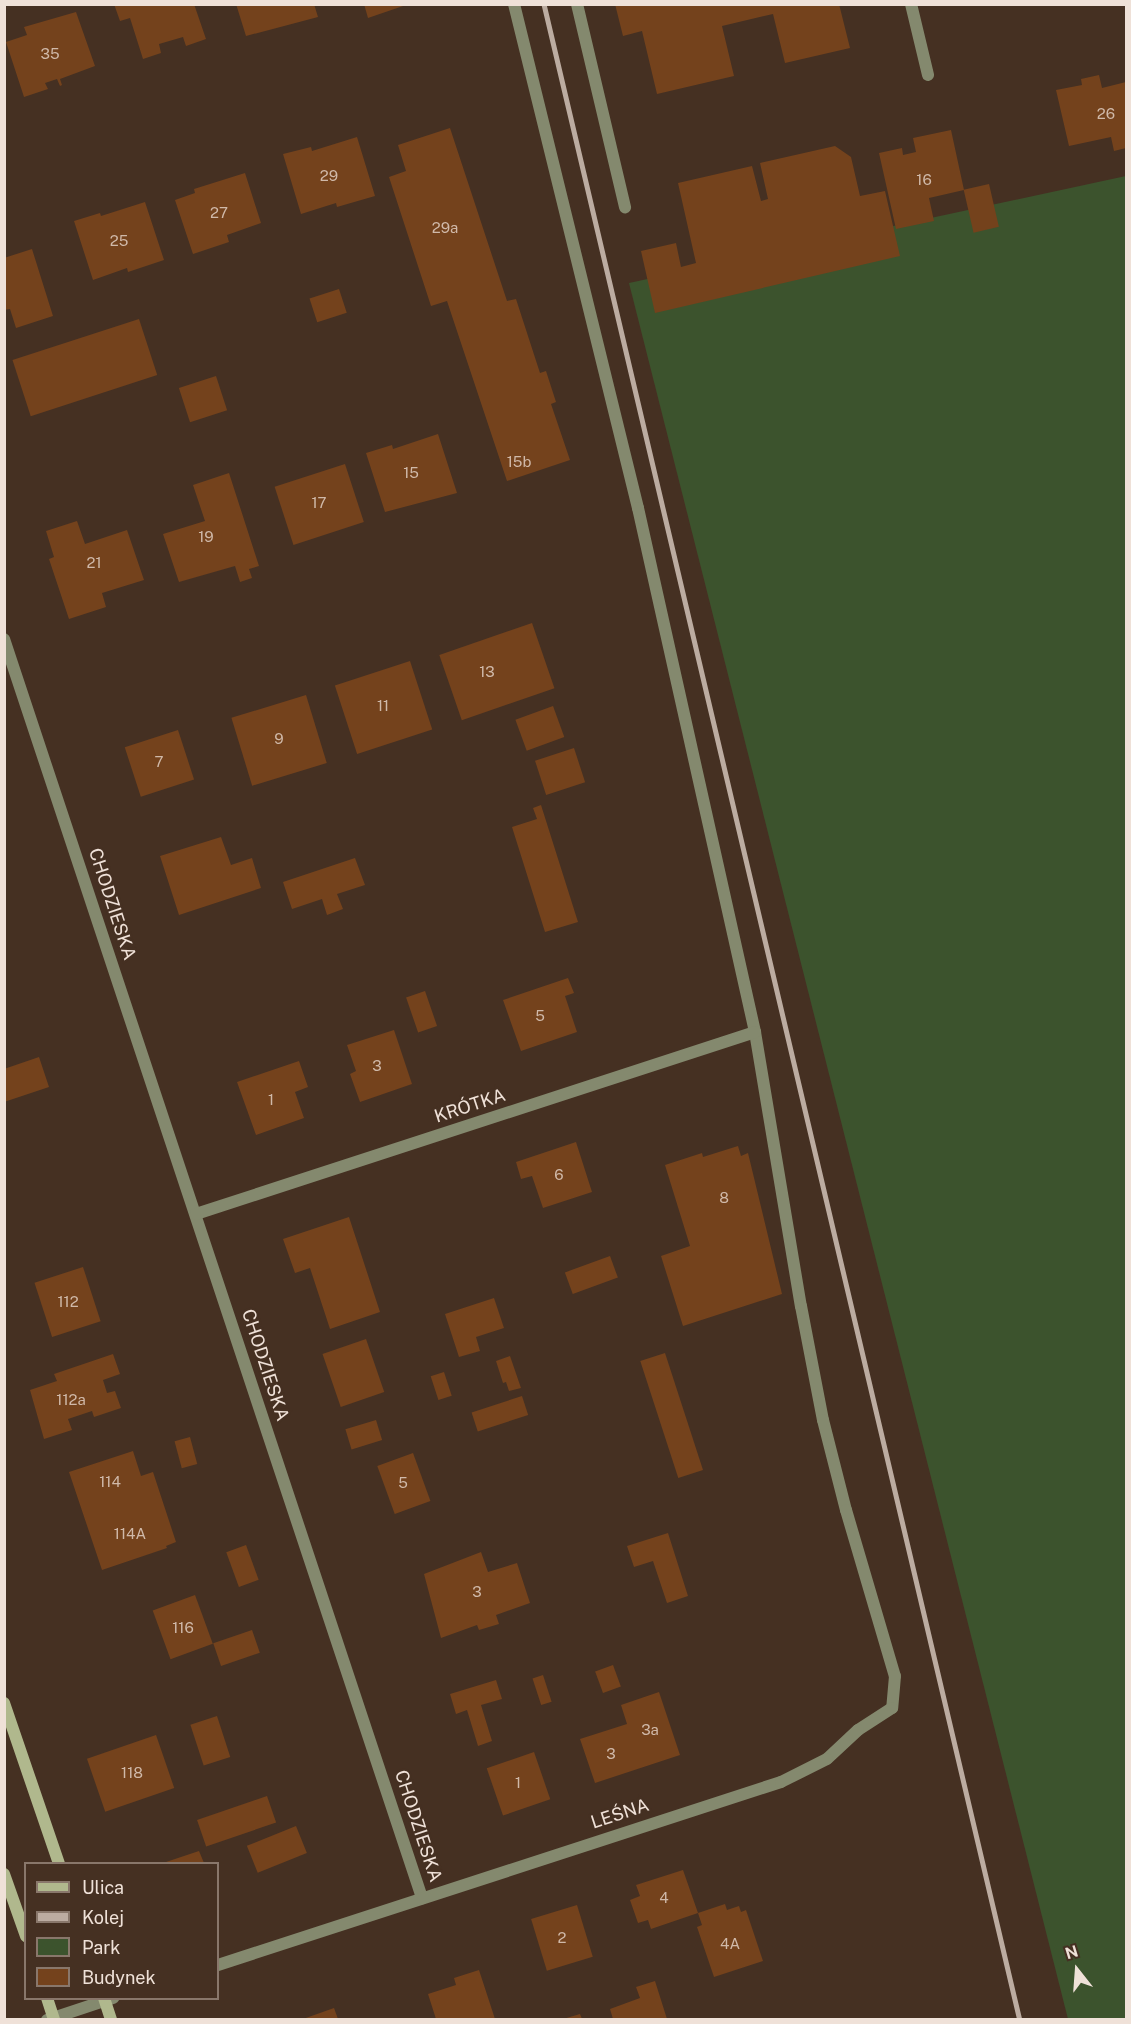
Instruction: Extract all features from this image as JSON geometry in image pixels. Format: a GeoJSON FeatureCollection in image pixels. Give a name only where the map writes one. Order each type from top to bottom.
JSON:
{"type":"FeatureCollection","features":[{"type":"Feature","properties":{"kind":"main road"},"geometry":{"type":"LineString","coordinates":[[4,1703],[59,1862]]}},
{"type":"Feature","properties":{"kind":"main road"},"geometry":{"type":"LineString","coordinates":[[4,1874],[24,1930]]}},
{"type":"Feature","properties":{"kind":"main road"},"geometry":{"type":"LineString","coordinates":[[47,2000],[51,2019]]}},
{"type":"Feature","properties":{"kind":"main road"},"geometry":{"type":"LineString","coordinates":[[107,2000],[111,2019]]}},
{"type":"Feature","properties":{"kind":"street","name":"LEŚNA"},"geometry":{"type":"LineString","coordinates":[[422,1898],[781,1782],[827,1759],[858,1730],[892,1708],[895,1676],[846,1510],[823,1420],[755,1032],[635,496],[514,4]]}},
{"type":"Feature","properties":{"kind":"street"},"geometry":{"type":"LineString","coordinates":[[577,4],[626,207]]}},
{"type":"Feature","properties":{"kind":"street"},"geometry":{"type":"LineString","coordinates":[[911,4],[928,75]]}},
{"type":"Feature","properties":{"kind":"street","name":"CHODZIESKA"},"geometry":{"type":"LineString","coordinates":[[4,639],[422,1898],[219,1965]]}},
{"type":"Feature","properties":{"kind":"street","name":"KRÓTKA"},"geometry":{"type":"LineString","coordinates":[[196,1214],[755,1032]]}},
{"type":"Feature","properties":{"kind":"street"},"geometry":{"type":"LineString","coordinates":[[51,2019],[104,2000]]}},
{"type":"Feature","properties":{"kind":"green space"},"geometry":{"type":"Polygon","coordinates":[[[1126,176],[1126,2019],[1068,2019],[629,283],[1126,176]]]}},
{"type":"Feature","properties":{"kind":"building"},"geometry":{"type":"Polygon","coordinates":[[[114,4],[194,4],[206,39],[186,46],[183,37],[159,44],[161,53],[143,59],[130,18],[120,21],[114,4]]]}},
{"type":"Feature","properties":{"kind":"building"},"geometry":{"type":"Polygon","coordinates":[[[236,4],[314,4],[318,17],[246,36],[236,4]]]}},
{"type":"Feature","properties":{"kind":"building"},"geometry":{"type":"Polygon","coordinates":[[[364,4],[406,4],[406,5],[368,18],[364,4]]]}},
{"type":"Feature","properties":{"kind":"building"},"geometry":{"type":"Polygon","coordinates":[[[615,4],[839,4],[850,48],[785,63],[773,14],[722,26],[734,76],[657,94],[642,31],[623,36],[615,4]]]}},
{"type":"Feature","properties":{"kind":"building"},"geometry":{"type":"Polygon","coordinates":[[[76,12],[95,66],[60,79],[62,85],[60,86],[57,79],[45,83],[48,89],[24,97],[6,42],[27,35],[24,27],[76,12]]]}},
{"type":"Feature","properties":{"kind":"building"},"geometry":{"type":"Polygon","coordinates":[[[1099,75],[1102,88],[1126,82],[1126,148],[1114,151],[1111,137],[1069,146],[1056,90],[1082,85],[1081,79],[1099,75]]]}},
{"type":"Feature","properties":{"kind":"building"},"geometry":{"type":"Polygon","coordinates":[[[450,128],[507,301],[516,299],[540,373],[546,371],[556,402],[551,404],[570,460],[507,481],[447,301],[431,306],[389,177],[406,171],[398,145],[450,128]]]}},
{"type":"Feature","properties":{"kind":"building"},"geometry":{"type":"Polygon","coordinates":[[[951,130],[964,190],[929,198],[934,221],[896,229],[879,153],[902,148],[903,155],[916,152],[913,138],[951,130]]]}},
{"type":"Feature","properties":{"kind":"building"},"geometry":{"type":"Polygon","coordinates":[[[357,137],[375,196],[337,207],[336,203],[301,214],[283,154],[311,147],[312,151],[357,137]]]}},
{"type":"Feature","properties":{"kind":"building"},"geometry":{"type":"Polygon","coordinates":[[[835,146],[851,157],[860,196],[885,191],[900,256],[655,313],[641,251],[676,243],[681,267],[696,263],[678,183],[752,166],[761,201],[768,199],[760,163],[835,146]]]}},
{"type":"Feature","properties":{"kind":"building"},"geometry":{"type":"Polygon","coordinates":[[[245,173],[261,223],[227,235],[229,242],[193,254],[175,200],[195,193],[194,189],[245,173]]]}},
{"type":"Feature","properties":{"kind":"building"},"geometry":{"type":"Polygon","coordinates":[[[989,184],[999,227],[974,233],[964,190],[989,184]]]}},
{"type":"Feature","properties":{"kind":"building"},"geometry":{"type":"Polygon","coordinates":[[[145,202],[164,260],[128,272],[127,268],[93,280],[74,221],[100,213],[101,216],[145,202]]]}},
{"type":"Feature","properties":{"kind":"building"},"geometry":{"type":"Polygon","coordinates":[[[32,249],[53,316],[16,328],[10,309],[4,310],[4,258],[32,249]]]}},
{"type":"Feature","properties":{"kind":"building"},"geometry":{"type":"Polygon","coordinates":[[[339,289],[347,313],[317,322],[310,299],[339,289]]]}},
{"type":"Feature","properties":{"kind":"building"},"geometry":{"type":"Polygon","coordinates":[[[139,319],[157,375],[31,416],[13,360],[139,319]]]}},
{"type":"Feature","properties":{"kind":"building"},"geometry":{"type":"Polygon","coordinates":[[[216,376],[227,410],[190,422],[179,388],[216,376]]]}},
{"type":"Feature","properties":{"kind":"building"},"geometry":{"type":"Polygon","coordinates":[[[438,434],[457,493],[385,512],[366,453],[392,445],[393,449],[438,434]]]}},
{"type":"Feature","properties":{"kind":"building"},"geometry":{"type":"Polygon","coordinates":[[[345,464],[364,522],[293,545],[275,487],[345,464]]]}},
{"type":"Feature","properties":{"kind":"building"},"geometry":{"type":"Polygon","coordinates":[[[229,473],[259,566],[249,569],[252,578],[240,582],[235,566],[179,582],[163,534],[205,521],[193,485],[229,473]]]}},
{"type":"Feature","properties":{"kind":"building"},"geometry":{"type":"Polygon","coordinates":[[[77,521],[85,544],[127,530],[144,580],[102,593],[106,607],[69,619],[49,559],[54,557],[46,531],[77,521]]]}},
{"type":"Feature","properties":{"kind":"building"},"geometry":{"type":"Polygon","coordinates":[[[532,623],[554,688],[462,720],[439,655],[532,623]]]}},
{"type":"Feature","properties":{"kind":"building"},"geometry":{"type":"Polygon","coordinates":[[[410,661],[432,729],[357,754],[335,685],[410,661]]]}},
{"type":"Feature","properties":{"kind":"building"},"geometry":{"type":"Polygon","coordinates":[[[306,695],[327,763],[252,786],[231,718],[306,695]]]}},
{"type":"Feature","properties":{"kind":"building"},"geometry":{"type":"Polygon","coordinates":[[[553,706],[564,737],[527,751],[515,720],[553,706]]]}},
{"type":"Feature","properties":{"kind":"building"},"geometry":{"type":"Polygon","coordinates":[[[178,730],[194,779],[141,797],[125,747],[178,730]]]}},
{"type":"Feature","properties":{"kind":"building"},"geometry":{"type":"Polygon","coordinates":[[[574,748],[585,782],[546,795],[535,761],[574,748]]]}},
{"type":"Feature","properties":{"kind":"building"},"geometry":{"type":"Polygon","coordinates":[[[541,805],[578,922],[545,932],[512,827],[537,819],[533,808],[541,805]]]}},
{"type":"Feature","properties":{"kind":"building"},"geometry":{"type":"Polygon","coordinates":[[[221,837],[231,865],[252,858],[261,888],[179,915],[160,856],[221,837]]]}},
{"type":"Feature","properties":{"kind":"building"},"geometry":{"type":"Polygon","coordinates":[[[355,858],[365,885],[337,894],[343,909],[327,915],[322,899],[292,909],[283,882],[355,858]]]}},
{"type":"Feature","properties":{"kind":"building"},"geometry":{"type":"Polygon","coordinates":[[[568,978],[574,993],[565,996],[577,1032],[521,1051],[503,1000],[568,978]]]}},
{"type":"Feature","properties":{"kind":"building"},"geometry":{"type":"Polygon","coordinates":[[[425,991],[437,1026],[418,1032],[406,998],[425,991]]]}},
{"type":"Feature","properties":{"kind":"building"},"geometry":{"type":"Polygon","coordinates":[[[394,1030],[412,1084],[360,1102],[350,1074],[356,1071],[347,1045],[394,1030]]]}},
{"type":"Feature","properties":{"kind":"building"},"geometry":{"type":"Polygon","coordinates":[[[39,1057],[49,1087],[4,1102],[4,1069],[39,1057]]]}},
{"type":"Feature","properties":{"kind":"building"},"geometry":{"type":"Polygon","coordinates":[[[299,1061],[308,1087],[295,1092],[304,1118],[256,1135],[237,1082],[299,1061]]]}},
{"type":"Feature","properties":{"kind":"building"},"geometry":{"type":"Polygon","coordinates":[[[576,1142],[592,1192],[543,1208],[532,1176],[521,1179],[516,1162],[576,1142]]]}},
{"type":"Feature","properties":{"kind":"building"},"geometry":{"type":"Polygon","coordinates":[[[738,1146],[741,1156],[748,1153],[782,1294],[683,1326],[661,1256],[690,1246],[665,1165],[702,1153],[703,1157],[738,1146]]]}},
{"type":"Feature","properties":{"kind":"building"},"geometry":{"type":"Polygon","coordinates":[[[349,1217],[380,1312],[330,1329],[310,1268],[295,1273],[283,1239],[349,1217]]]}},
{"type":"Feature","properties":{"kind":"building"},"geometry":{"type":"Polygon","coordinates":[[[610,1256],[618,1278],[573,1294],[565,1272],[610,1256]]]}},
{"type":"Feature","properties":{"kind":"building"},"geometry":{"type":"Polygon","coordinates":[[[83,1267],[101,1321],[52,1337],[34,1283],[83,1267]]]}},
{"type":"Feature","properties":{"kind":"building"},"geometry":{"type":"Polygon","coordinates":[[[494,1298],[504,1328],[476,1337],[480,1351],[459,1357],[445,1314],[494,1298]]]}},
{"type":"Feature","properties":{"kind":"building"},"geometry":{"type":"Polygon","coordinates":[[[366,1339],[384,1392],[341,1407],[323,1354],[366,1339]]]}},
{"type":"Feature","properties":{"kind":"building"},"geometry":{"type":"Polygon","coordinates":[[[665,1353],[703,1470],[678,1478],[640,1361],[665,1353]]]}},
{"type":"Feature","properties":{"kind":"building"},"geometry":{"type":"Polygon","coordinates":[[[113,1354],[120,1374],[103,1380],[107,1393],[115,1391],[121,1408],[94,1417],[92,1411],[68,1419],[72,1430],[44,1439],[30,1390],[57,1381],[54,1374],[113,1354]]]}},
{"type":"Feature","properties":{"kind":"building"},"geometry":{"type":"Polygon","coordinates":[[[510,1356],[521,1388],[509,1391],[506,1382],[503,1383],[496,1361],[510,1356]]]}},
{"type":"Feature","properties":{"kind":"building"},"geometry":{"type":"Polygon","coordinates":[[[444,1372],[452,1396],[438,1400],[431,1376],[444,1372]]]}},
{"type":"Feature","properties":{"kind":"building"},"geometry":{"type":"Polygon","coordinates":[[[522,1396],[528,1415],[478,1431],[472,1412],[522,1396]]]}},
{"type":"Feature","properties":{"kind":"building"},"geometry":{"type":"Polygon","coordinates":[[[376,1420],[382,1440],[352,1449],[345,1429],[376,1420]]]}},
{"type":"Feature","properties":{"kind":"building"},"geometry":{"type":"Polygon","coordinates":[[[190,1437],[197,1464],[182,1468],[175,1441],[190,1437]]]}},
{"type":"Feature","properties":{"kind":"building"},"geometry":{"type":"Polygon","coordinates":[[[133,1451],[141,1476],[153,1472],[176,1542],[166,1546],[167,1548],[102,1570],[69,1472],[133,1451]]]}},
{"type":"Feature","properties":{"kind":"building"},"geometry":{"type":"Polygon","coordinates":[[[413,1453],[430,1501],[395,1514],[377,1466],[413,1453]]]}},
{"type":"Feature","properties":{"kind":"building"},"geometry":{"type":"Polygon","coordinates":[[[668,1533],[688,1596],[667,1603],[653,1561],[634,1567],[627,1546],[668,1533]]]}},
{"type":"Feature","properties":{"kind":"building"},"geometry":{"type":"Polygon","coordinates":[[[246,1545],[259,1580],[239,1587],[226,1552],[246,1545]]]}},
{"type":"Feature","properties":{"kind":"building"},"geometry":{"type":"Polygon","coordinates":[[[481,1552],[488,1572],[517,1563],[530,1603],[496,1615],[499,1624],[479,1630],[477,1625],[441,1638],[424,1574],[481,1552]]]}},
{"type":"Feature","properties":{"kind":"building"},"geometry":{"type":"Polygon","coordinates":[[[195,1595],[213,1644],[170,1659],[153,1610],[195,1595]]]}},
{"type":"Feature","properties":{"kind":"building"},"geometry":{"type":"Polygon","coordinates":[[[252,1630],[260,1653],[221,1666],[213,1643],[252,1630]]]}},
{"type":"Feature","properties":{"kind":"building"},"geometry":{"type":"Polygon","coordinates":[[[613,1665],[621,1687],[603,1693],[595,1671],[613,1665]]]}},
{"type":"Feature","properties":{"kind":"building"},"geometry":{"type":"Polygon","coordinates":[[[543,1675],[552,1702],[541,1705],[533,1678],[543,1675]]]}},
{"type":"Feature","properties":{"kind":"building"},"geometry":{"type":"Polygon","coordinates":[[[496,1680],[502,1699],[481,1705],[492,1741],[478,1746],[467,1710],[456,1714],[450,1694],[496,1680]]]}},
{"type":"Feature","properties":{"kind":"building"},"geometry":{"type":"Polygon","coordinates":[[[659,1692],[680,1755],[595,1783],[580,1739],[627,1724],[621,1705],[659,1692]]]}},
{"type":"Feature","properties":{"kind":"building"},"geometry":{"type":"Polygon","coordinates":[[[217,1716],[230,1757],[204,1766],[190,1725],[217,1716]]]}},
{"type":"Feature","properties":{"kind":"building"},"geometry":{"type":"Polygon","coordinates":[[[156,1735],[174,1788],[105,1812],[87,1759],[156,1735]]]}},
{"type":"Feature","properties":{"kind":"building"},"geometry":{"type":"Polygon","coordinates":[[[534,1752],[550,1799],[503,1816],[487,1768],[534,1752]]]}},
{"type":"Feature","properties":{"kind":"building"},"geometry":{"type":"Polygon","coordinates":[[[267,1796],[276,1822],[206,1847],[197,1820],[267,1796]]]}},
{"type":"Feature","properties":{"kind":"building"},"geometry":{"type":"Polygon","coordinates":[[[296,1826],[307,1853],[258,1873],[247,1846],[296,1826]]]}},
{"type":"Feature","properties":{"kind":"building"},"geometry":{"type":"Polygon","coordinates":[[[199,1851],[204,1862],[166,1862],[199,1851]]]}},
{"type":"Feature","properties":{"kind":"building"},"geometry":{"type":"Polygon","coordinates":[[[683,1870],[698,1913],[651,1929],[648,1920],[638,1923],[630,1900],[640,1896],[636,1885],[683,1870]]]}},
{"type":"Feature","properties":{"kind":"building"},"geometry":{"type":"Polygon","coordinates":[[[725,1904],[727,1910],[739,1906],[741,1912],[746,1910],[763,1961],[714,1977],[697,1927],[702,1925],[698,1913],[725,1904]]]}},
{"type":"Feature","properties":{"kind":"building"},"geometry":{"type":"Polygon","coordinates":[[[577,1905],[593,1957],[547,1971],[531,1919],[577,1905]]]}},
{"type":"Feature","properties":{"kind":"building"},"geometry":{"type":"Polygon","coordinates":[[[479,1970],[495,2019],[436,2019],[428,1994],[456,1985],[454,1978],[479,1970]]]}},
{"type":"Feature","properties":{"kind":"building"},"geometry":{"type":"Polygon","coordinates":[[[655,1981],[667,2019],[613,2019],[610,2009],[640,1998],[636,1987],[655,1981]]]}},
{"type":"Feature","properties":{"kind":"building"},"geometry":{"type":"Polygon","coordinates":[[[334,2008],[338,2019],[303,2019],[334,2008]]]}},
{"type":"Feature","properties":{"kind":"building"},"geometry":{"type":"Polygon","coordinates":[[[580,2014],[582,2019],[563,2019],[580,2014]]]}},
{"type":"Feature","properties":{"kind":"railway"},"geometry":{"type":"LineString","coordinates":[[544,4],[1020,2020]]}}]}
